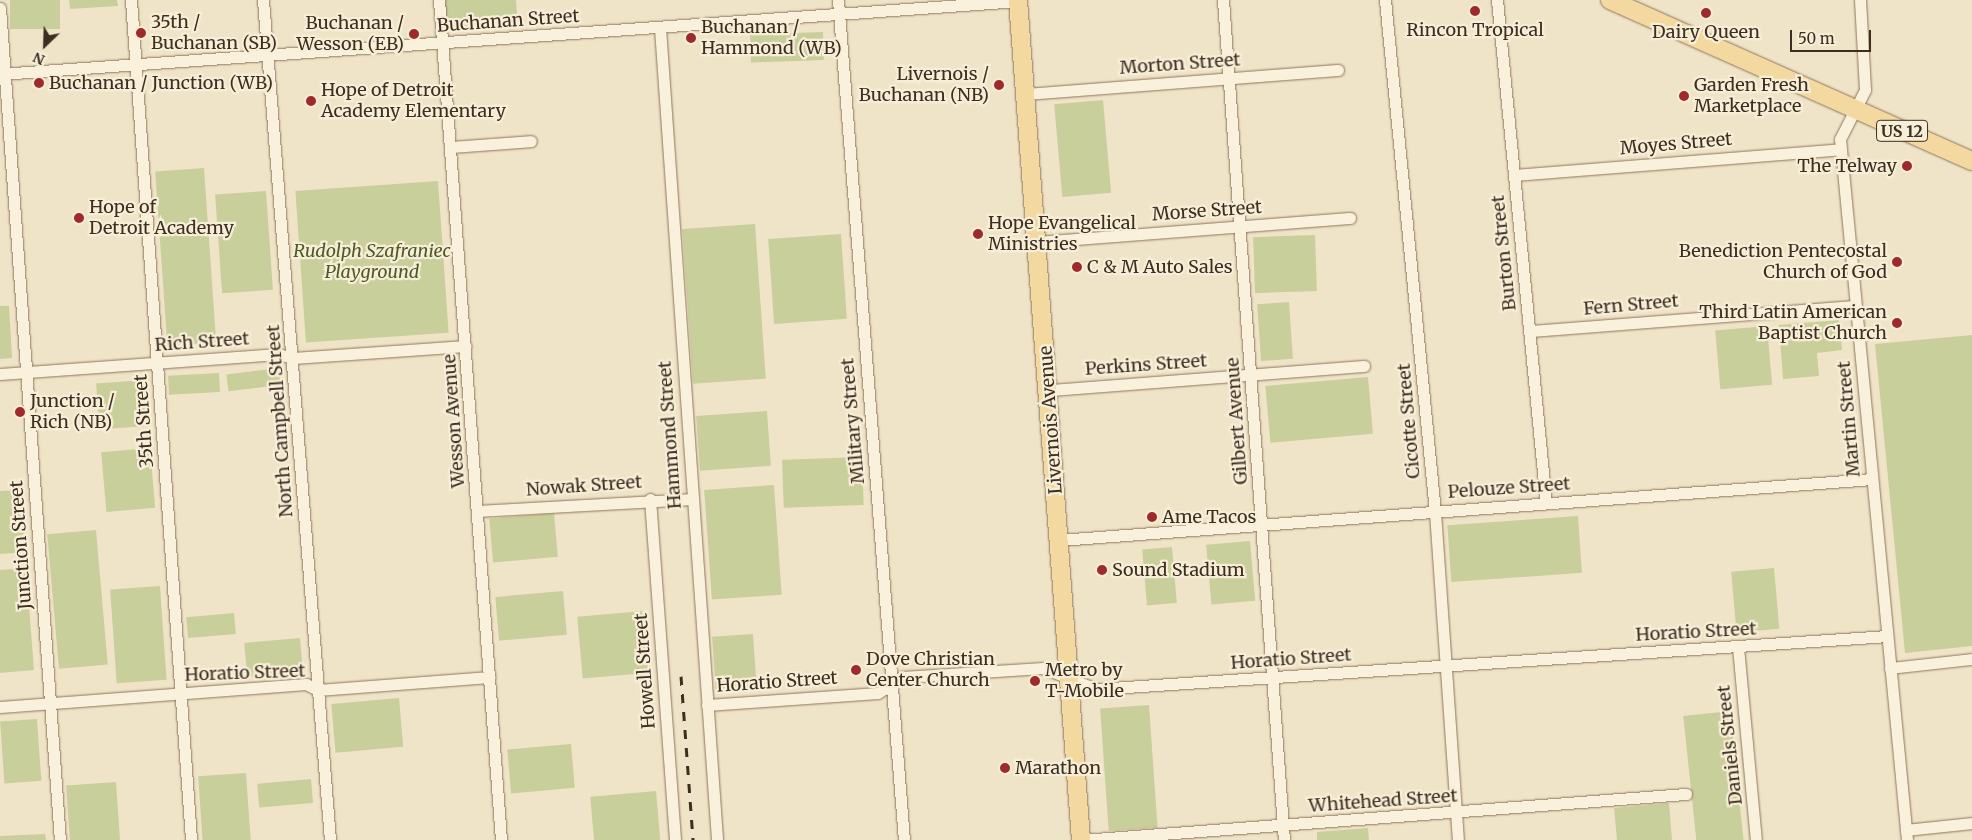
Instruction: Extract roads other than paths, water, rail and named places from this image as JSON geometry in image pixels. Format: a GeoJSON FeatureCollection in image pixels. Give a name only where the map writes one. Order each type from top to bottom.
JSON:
{"type":"FeatureCollection","features":[{"type":"Feature","properties":{"kind":"main road","name":"US 12"},"geometry":{"type":"LineString","coordinates":[[1610,0],[1855,111],[1972,161]]}},
{"type":"Feature","properties":{"kind":"main road","name":"Livernois Avenue"},"geometry":{"type":"LineString","coordinates":[[1018,1],[1036,242],[1050,390],[1059,540],[1082,840]]}},
{"type":"Feature","properties":{"kind":"street","name":"35th Street"},"geometry":{"type":"LineString","coordinates":[[131,0],[191,840]]}},
{"type":"Feature","properties":{"kind":"street","name":"North Campbell Street"},"geometry":{"type":"LineString","coordinates":[[263,0],[330,840]]}},
{"type":"Feature","properties":{"kind":"street","name":"Wesson Avenue"},"geometry":{"type":"LineString","coordinates":[[439,0],[501,840]]}},
{"type":"Feature","properties":{"kind":"street","name":"Military Street"},"geometry":{"type":"LineString","coordinates":[[838,0],[904,840]]}},
{"type":"Feature","properties":{"kind":"street","name":"Gilbert Avenue"},"geometry":{"type":"LineString","coordinates":[[1223,0],[1241,226],[1284,840]]}},
{"type":"Feature","properties":{"kind":"street","name":"Cicotte Street"},"geometry":{"type":"LineString","coordinates":[[1385,0],[1435,512],[1458,840]]}},
{"type":"Feature","properties":{"kind":"street","name":"Burton Street"},"geometry":{"type":"LineString","coordinates":[[1497,0],[1546,503]]}},
{"type":"Feature","properties":{"kind":"street","name":"Martin Street"},"geometry":{"type":"LineString","coordinates":[[1860,0],[1864,90],[1855,111],[1842,131],[1841,149],[1906,835]]}},
{"type":"Feature","properties":{"kind":"street","name":"Buchanan Street"},"geometry":{"type":"LineString","coordinates":[[2,74],[442,44],[1018,1]]}},
{"type":"Feature","properties":{"kind":"street","name":"Junction Street"},"geometry":{"type":"LineString","coordinates":[[0,8],[2,74],[60,840]]}},
{"type":"Feature","properties":{"kind":"street","name":"Hammond Street"},"geometry":{"type":"LineString","coordinates":[[660,28],[717,840]]}},
{"type":"Feature","properties":{"kind":"street","name":"Morton Street"},"geometry":{"type":"LineString","coordinates":[[1025,94],[1338,70]]}},
{"type":"Feature","properties":{"kind":"street"},"geometry":{"type":"LineString","coordinates":[[450,147],[531,141]]}},
{"type":"Feature","properties":{"kind":"street","name":"Moyes Street"},"geometry":{"type":"LineString","coordinates":[[1514,175],[1841,149]]}},
{"type":"Feature","properties":{"kind":"street","name":"Morse Street"},"geometry":{"type":"LineString","coordinates":[[1036,242],[1350,218]]}},
{"type":"Feature","properties":{"kind":"street","name":"Fern Street"},"geometry":{"type":"LineString","coordinates":[[1530,332],[1855,306]]}},
{"type":"Feature","properties":{"kind":"street","name":"Rich Street"},"geometry":{"type":"LineString","coordinates":[[0,374],[278,354],[293,358],[466,346]]}},
{"type":"Feature","properties":{"kind":"street","name":"Perkins Street"},"geometry":{"type":"LineString","coordinates":[[1050,390],[1364,366]]}},
{"type":"Feature","properties":{"kind":"street","name":"Pelouze Street"},"geometry":{"type":"LineString","coordinates":[[1059,540],[1872,479]]}},
{"type":"Feature","properties":{"kind":"street","name":"Nowak Street"},"geometry":{"type":"LineString","coordinates":[[478,511],[650,499],[692,499]]}},
{"type":"Feature","properties":{"kind":"street","name":"Howell Street"},"geometry":{"type":"LineString","coordinates":[[650,499],[674,840]]}},
{"type":"Feature","properties":{"kind":"street","name":"Horatio Street"},"geometry":{"type":"LineString","coordinates":[[707,705],[878,693],[902,677],[1043,668],[1090,689],[1887,636]]}},
{"type":"Feature","properties":{"kind":"street","name":"Daniels Street"},"geometry":{"type":"LineString","coordinates":[[1738,647],[1756,840]]}},
{"type":"Feature","properties":{"kind":"street"},"geometry":{"type":"LineString","coordinates":[[1890,668],[1972,659]]}},
{"type":"Feature","properties":{"kind":"street","name":"Horatio Street"},"geometry":{"type":"LineString","coordinates":[[0,707],[306,684],[318,690],[490,677]]}},
{"type":"Feature","properties":{"kind":"street","name":"Whitehead Street"},"geometry":{"type":"LineString","coordinates":[[1082,840],[1686,794]]}},
{"type":"Feature","properties":{"kind":"street"},"geometry":{"type":"LineString","coordinates":[[1906,835],[1972,823]]}},
{"type":"Feature","properties":{"kind":"railway"},"geometry":{"type":"LineString","coordinates":[[681,676],[693,840]]}},
{"type":"Feature","properties":{"kind":"place","name":"Rincon Tropical"},"geometry":{"type":"Point","coordinates":[1475,11]}},
{"type":"Feature","properties":{"kind":"place","name":"Dairy Queen"},"geometry":{"type":"Point","coordinates":[1706,13]}},
{"type":"Feature","properties":{"kind":"place","name":"35th / Buchanan (SB)"},"geometry":{"type":"Point","coordinates":[141,33]}},
{"type":"Feature","properties":{"kind":"place","name":"Buchanan / Wesson (EB)"},"geometry":{"type":"Point","coordinates":[414,34]}},
{"type":"Feature","properties":{"kind":"place","name":"Buchanan / Hammond (WB)"},"geometry":{"type":"Point","coordinates":[691,38]}},
{"type":"Feature","properties":{"kind":"place","name":"Buchanan / Junction (WB)"},"geometry":{"type":"Point","coordinates":[39,83]}},
{"type":"Feature","properties":{"kind":"place","name":"Livernois / Buchanan (NB)"},"geometry":{"type":"Point","coordinates":[999,85]}},
{"type":"Feature","properties":{"kind":"place","name":"Garden Fresh Marketplace"},"geometry":{"type":"Point","coordinates":[1684,96]}},
{"type":"Feature","properties":{"kind":"place","name":"Hope of Detroit Academy Elementary"},"geometry":{"type":"Point","coordinates":[311,101]}},
{"type":"Feature","properties":{"kind":"place","name":"The Telway"},"geometry":{"type":"Point","coordinates":[1907,166]}},
{"type":"Feature","properties":{"kind":"place","name":"Hope of Detroit Academy"},"geometry":{"type":"Point","coordinates":[79,218]}},
{"type":"Feature","properties":{"kind":"place","name":"Hope Evangelical Ministries"},"geometry":{"type":"Point","coordinates":[978,234]}},
{"type":"Feature","properties":{"kind":"place","name":"Benediction Pentecostal Church of God"},"geometry":{"type":"Point","coordinates":[1897,262]}},
{"type":"Feature","properties":{"kind":"place","name":"C & M Auto Sales"},"geometry":{"type":"Point","coordinates":[1077,267]}},
{"type":"Feature","properties":{"kind":"place","name":"Third Latin American Baptist Church"},"geometry":{"type":"Point","coordinates":[1897,323]}},
{"type":"Feature","properties":{"kind":"place","name":"Junction / Rich (NB)"},"geometry":{"type":"Point","coordinates":[20,412]}},
{"type":"Feature","properties":{"kind":"place","name":"Ame Tacos"},"geometry":{"type":"Point","coordinates":[1152,517]}},
{"type":"Feature","properties":{"kind":"place","name":"Sound Stadium"},"geometry":{"type":"Point","coordinates":[1102,570]}},
{"type":"Feature","properties":{"kind":"place","name":"Dove Christian Center Church"},"geometry":{"type":"Point","coordinates":[856,670]}},
{"type":"Feature","properties":{"kind":"place","name":"Metro by T-Mobile"},"geometry":{"type":"Point","coordinates":[1035,681]}},
{"type":"Feature","properties":{"kind":"place","name":"Marathon"},"geometry":{"type":"Point","coordinates":[1005,768]}},
{"type":"Feature","properties":{"kind":"park label","name":"Rudolph Szafraniec Playground"},"geometry":{"type":"Point","coordinates":[372,262]}}]}
